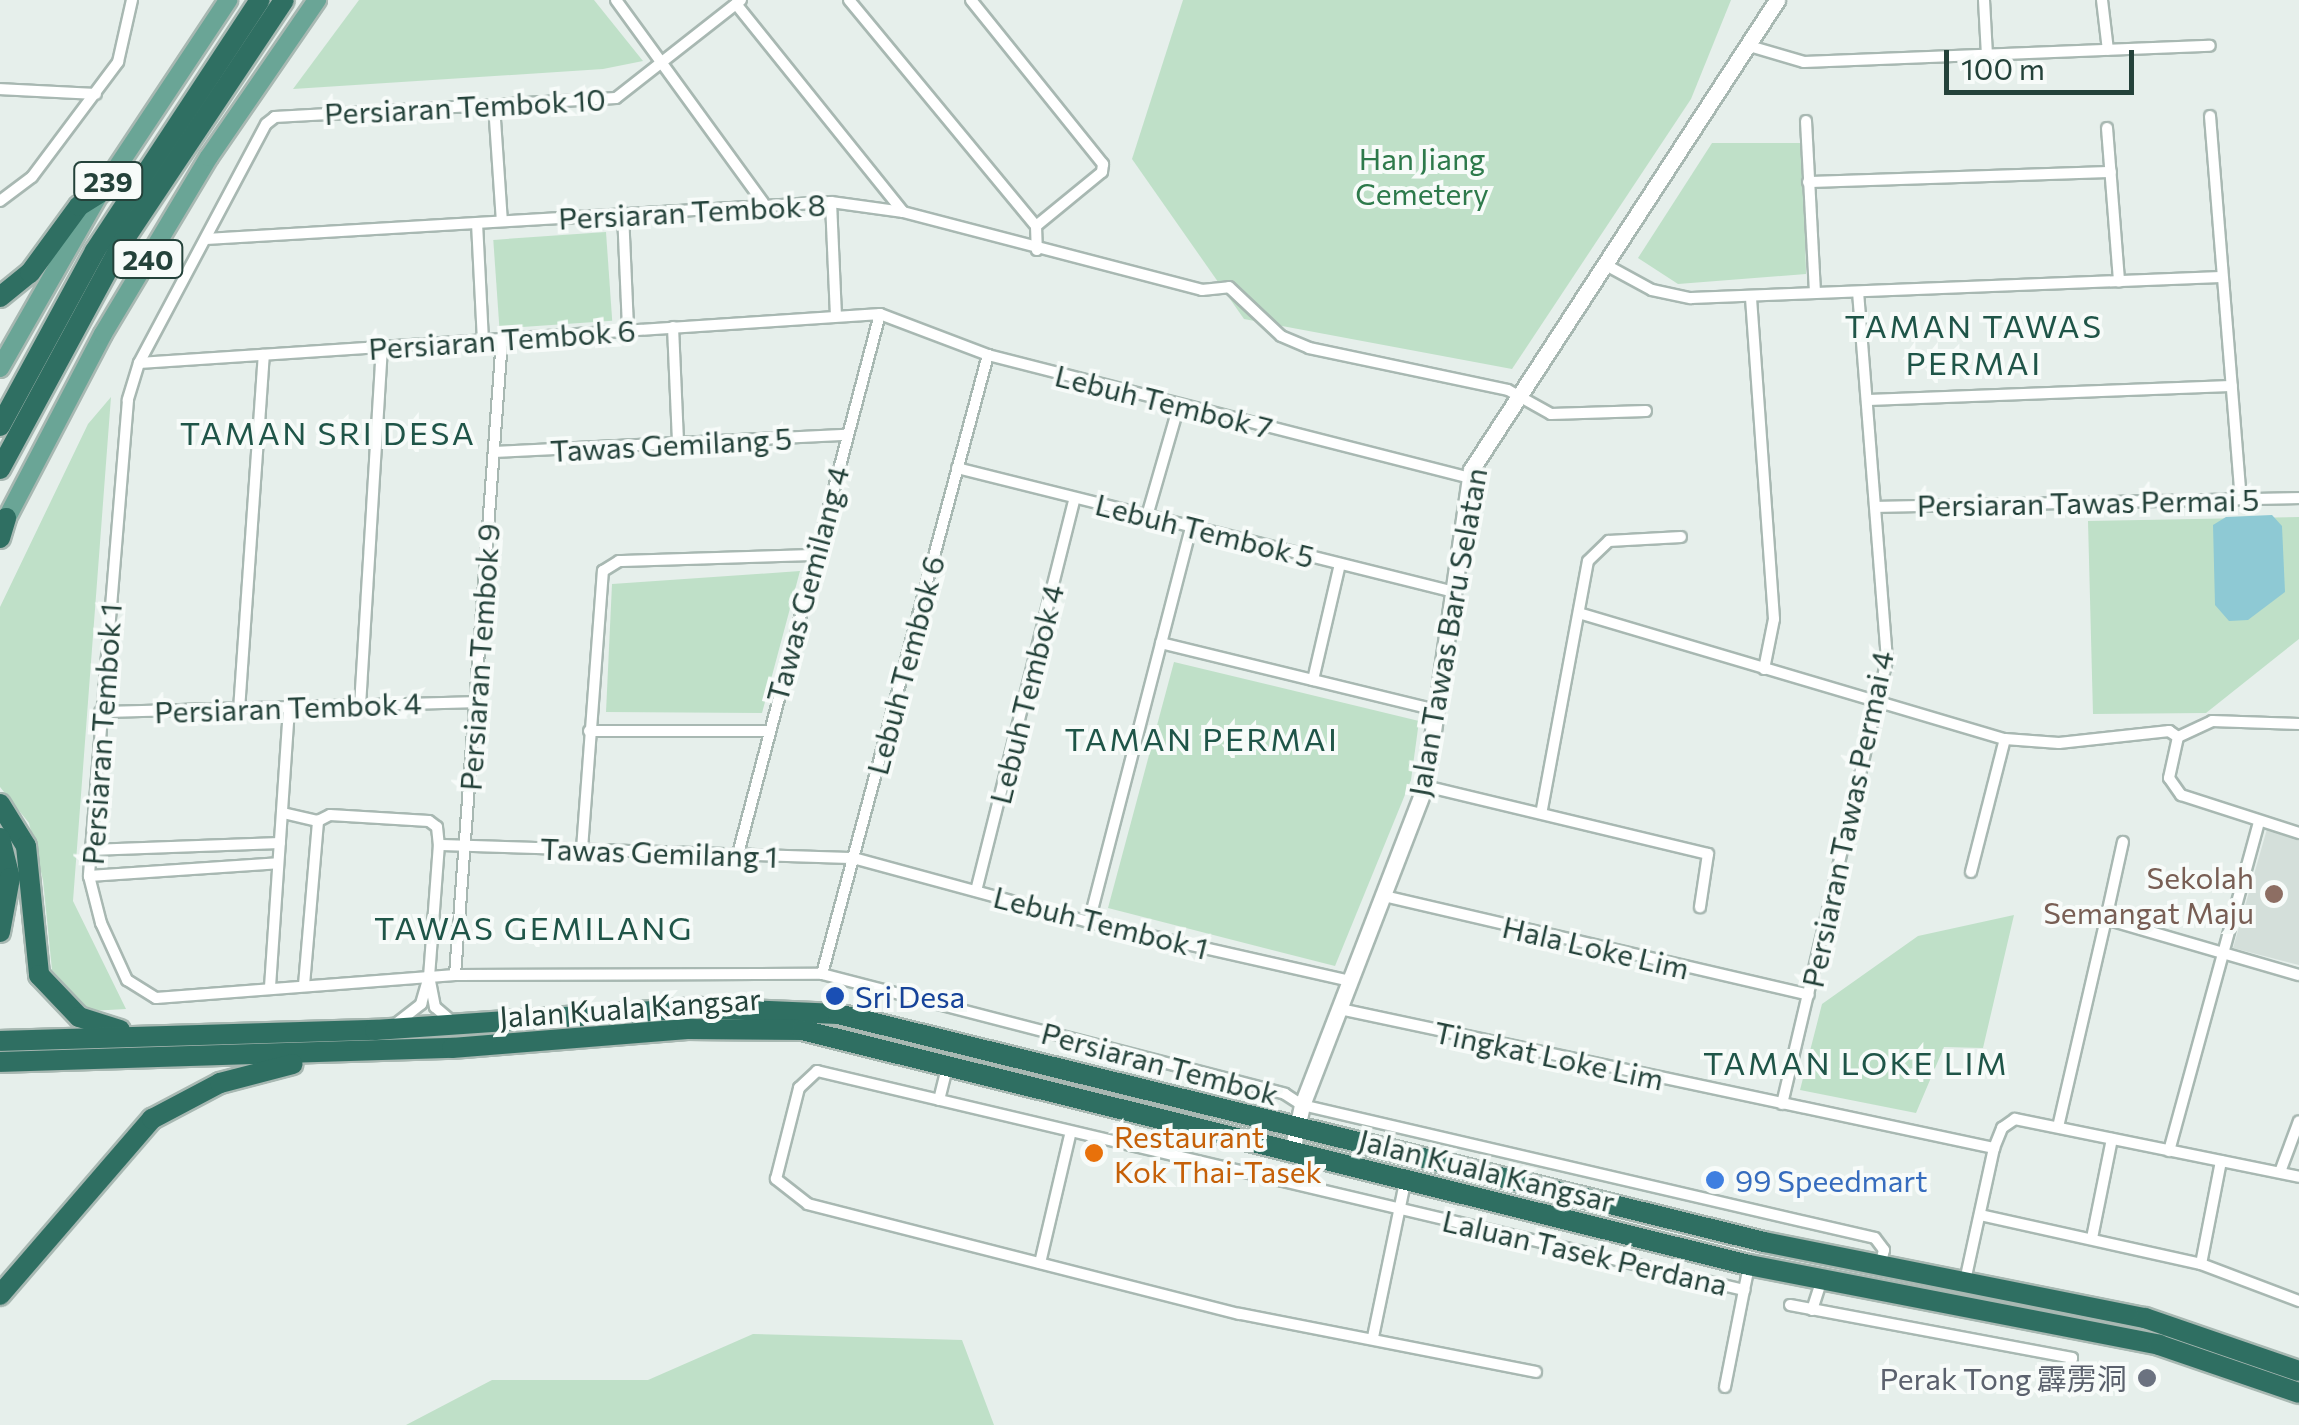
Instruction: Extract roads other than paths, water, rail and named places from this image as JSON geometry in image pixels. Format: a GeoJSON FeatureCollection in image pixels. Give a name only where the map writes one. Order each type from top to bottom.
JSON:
{"type":"FeatureCollection","features":[{"type":"Feature","properties":{"kind":"highway"},"geometry":{"type":"LineString","coordinates":[[0,426],[96,250],[260,0]]}},
{"type":"Feature","properties":{"kind":"highway"},"geometry":{"type":"LineString","coordinates":[[0,469],[124,240],[284,0]]}},
{"type":"Feature","properties":{"kind":"highway"},"geometry":{"type":"LineString","coordinates":[[0,297],[30,273],[79,206],[100,194]]}},
{"type":"Feature","properties":{"kind":"highway"},"geometry":{"type":"LineString","coordinates":[[0,804],[26,846],[32,951],[46,989],[79,1018],[165,1036]]}},
{"type":"Feature","properties":{"kind":"highway"},"geometry":{"type":"LineString","coordinates":[[0,838],[10,878],[0,932]]}},
{"type":"Feature","properties":{"kind":"highway","name":"Jalan Kuala Kangsar"},"geometry":{"type":"LineString","coordinates":[[0,1041],[375,1030],[761,1006],[910,1029],[998,1052],[1300,1115],[1880,1266],[2145,1318],[2298,1365]]}},
{"type":"Feature","properties":{"kind":"highway","name":"Jalan Kuala Kangsar"},"geometry":{"type":"LineString","coordinates":[[0,1062],[318,1053],[762,1026],[947,1067],[1292,1151],[1406,1183],[1749,1264],[2159,1345],[2299,1393]]}},
{"type":"Feature","properties":{"kind":"highway"},"geometry":{"type":"LineString","coordinates":[[910,1029],[942,1054],[947,1067],[961,1056],[998,1052]]}},
{"type":"Feature","properties":{"kind":"highway"},"geometry":{"type":"LineString","coordinates":[[0,1295],[110,1161],[162,1112],[220,1084],[318,1053]]}},
{"type":"Feature","properties":{"kind":"main road","name":"239"},"geometry":{"type":"LineString","coordinates":[[0,368],[100,194],[228,0]]}},
{"type":"Feature","properties":{"kind":"main road","name":"240"},"geometry":{"type":"LineString","coordinates":[[2,529],[104,334],[209,157],[316,0]]}},
{"type":"Feature","properties":{"kind":"street"},"geometry":{"type":"LineString","coordinates":[[0,201],[32,177],[123,54],[132,0]]}},
{"type":"Feature","properties":{"kind":"street"},"geometry":{"type":"LineString","coordinates":[[616,0],[764,202]]}},
{"type":"Feature","properties":{"kind":"street"},"geometry":{"type":"LineString","coordinates":[[849,0],[1036,226],[1037,250]]}},
{"type":"Feature","properties":{"kind":"street"},"geometry":{"type":"LineString","coordinates":[[971,0],[1104,164],[1102,172],[1036,226]]}},
{"type":"Feature","properties":{"kind":"street","name":"Jalan Tawas Baru Selatan"},"geometry":{"type":"LineString","coordinates":[[1292,1151],[1300,1115],[1425,786],[1439,711],[1468,478],[1776,0]]}},
{"type":"Feature","properties":{"kind":"street"},"geometry":{"type":"LineString","coordinates":[[1984,0],[1988,55]]}},
{"type":"Feature","properties":{"kind":"street"},"geometry":{"type":"LineString","coordinates":[[2102,0],[2108,50]]}},
{"type":"Feature","properties":{"kind":"street"},"geometry":{"type":"LineString","coordinates":[[738,2],[902,212]]}},
{"type":"Feature","properties":{"kind":"street","name":"Persiaran Tembok 10"},"geometry":{"type":"LineString","coordinates":[[275,117],[616,98],[738,2]]}},
{"type":"Feature","properties":{"kind":"street"},"geometry":{"type":"LineString","coordinates":[[1746,45],[1804,62],[2210,46]]}},
{"type":"Feature","properties":{"kind":"street"},"geometry":{"type":"LineString","coordinates":[[0,89],[96,94]]}},
{"type":"Feature","properties":{"kind":"street"},"geometry":{"type":"LineString","coordinates":[[494,105],[502,221]]}},
{"type":"Feature","properties":{"kind":"street"},"geometry":{"type":"LineString","coordinates":[[2210,116],[2220,278],[2241,498]]}},
{"type":"Feature","properties":{"kind":"street","name":"Persiaran Tembok 1"},"geometry":{"type":"LineString","coordinates":[[275,117],[140,363],[128,400],[89,876],[106,936],[136,989],[156,998],[456,975],[822,974]]}},
{"type":"Feature","properties":{"kind":"street"},"geometry":{"type":"LineString","coordinates":[[1806,121],[1815,293]]}},
{"type":"Feature","properties":{"kind":"street"},"geometry":{"type":"LineString","coordinates":[[2107,128],[2120,282]]}},
{"type":"Feature","properties":{"kind":"street"},"geometry":{"type":"LineString","coordinates":[[1808,182],[2111,172]]}},
{"type":"Feature","properties":{"kind":"street","name":"Persiaran Tembok 8"},"geometry":{"type":"LineString","coordinates":[[206,239],[764,202],[831,202],[902,212],[1202,290],[1228,287],[1281,336],[1308,348],[1520,394]]}},
{"type":"Feature","properties":{"kind":"street"},"geometry":{"type":"LineString","coordinates":[[831,202],[836,315]]}},
{"type":"Feature","properties":{"kind":"street"},"geometry":{"type":"LineString","coordinates":[[623,213],[628,329]]}},
{"type":"Feature","properties":{"kind":"street"},"geometry":{"type":"LineString","coordinates":[[477,223],[482,340]]}},
{"type":"Feature","properties":{"kind":"street"},"geometry":{"type":"LineString","coordinates":[[1606,265],[1672,296],[1751,298],[2220,278]]}},
{"type":"Feature","properties":{"kind":"street","name":"Persiaran Tawas Permai 4"},"geometry":{"type":"LineString","coordinates":[[1782,1104],[1880,704],[1888,641],[1858,292]]}},
{"type":"Feature","properties":{"kind":"street"},"geometry":{"type":"LineString","coordinates":[[1751,298],[1774,619],[1764,669]]}},
{"type":"Feature","properties":{"kind":"street","name":"Persiaran Tembok 6"},"geometry":{"type":"LineString","coordinates":[[140,363],[865,313]]}},
{"type":"Feature","properties":{"kind":"street","name":"Lebuh Tembok 7"},"geometry":{"type":"LineString","coordinates":[[865,313],[880,314],[988,355],[1468,478]]}},
{"type":"Feature","properties":{"kind":"street","name":"Tawas Gemilang 4"},"geometry":{"type":"LineString","coordinates":[[738,854],[880,314]]}},
{"type":"Feature","properties":{"kind":"street"},"geometry":{"type":"LineString","coordinates":[[674,327],[678,443]]}},
{"type":"Feature","properties":{"kind":"street","name":"Persiaran Tembok 9"},"geometry":{"type":"LineString","coordinates":[[456,975],[502,339]]}},
{"type":"Feature","properties":{"kind":"street"},"geometry":{"type":"LineString","coordinates":[[360,706],[382,348]]}},
{"type":"Feature","properties":{"kind":"street"},"geometry":{"type":"LineString","coordinates":[[239,710],[264,354]]}},
{"type":"Feature","properties":{"kind":"street","name":"Lebuh Tembok 6"},"geometry":{"type":"LineString","coordinates":[[822,974],[988,355]]}},
{"type":"Feature","properties":{"kind":"street"},"geometry":{"type":"LineString","coordinates":[[1867,400],[2232,386]]}},
{"type":"Feature","properties":{"kind":"street"},"geometry":{"type":"LineString","coordinates":[[1520,394],[1556,415],[1646,411]]}},
{"type":"Feature","properties":{"kind":"street"},"geometry":{"type":"LineString","coordinates":[[1147,516],[1178,405]]}},
{"type":"Feature","properties":{"kind":"street","name":"Tawas Gemilang 5"},"geometry":{"type":"LineString","coordinates":[[494,452],[847,436]]}},
{"type":"Feature","properties":{"kind":"street","name":"Lebuh Tembok 5"},"geometry":{"type":"LineString","coordinates":[[957,468],[1454,592]]}},
{"type":"Feature","properties":{"kind":"street","name":"Lebuh Tembok 4"},"geometry":{"type":"LineString","coordinates":[[976,891],[1075,498]]}},
{"type":"Feature","properties":{"kind":"street","name":"Persiaran Tawas Permai 5"},"geometry":{"type":"LineString","coordinates":[[1878,507],[2299,498]]}},
{"type":"Feature","properties":{"kind":"street"},"geometry":{"type":"LineString","coordinates":[[1089,922],[1191,527]]}},
{"type":"Feature","properties":{"kind":"street"},"geometry":{"type":"LineString","coordinates":[[1542,809],[1582,614],[1588,561],[1596,548],[1681,537]]}},
{"type":"Feature","properties":{"kind":"street"},"geometry":{"type":"LineString","coordinates":[[582,849],[599,580],[610,564],[814,554]]}},
{"type":"Feature","properties":{"kind":"street"},"geometry":{"type":"LineString","coordinates":[[1313,680],[1340,564]]}},
{"type":"Feature","properties":{"kind":"street"},"geometry":{"type":"LineString","coordinates":[[1582,614],[2005,739],[2059,743],[2171,734],[2212,721],[2299,724]]}},
{"type":"Feature","properties":{"kind":"street"},"geometry":{"type":"LineString","coordinates":[[1161,643],[1439,711]]}},
{"type":"Feature","properties":{"kind":"street","name":"Persiaran Tembok 4"},"geometry":{"type":"LineString","coordinates":[[100,712],[476,702]]}},
{"type":"Feature","properties":{"kind":"street"},"geometry":{"type":"LineString","coordinates":[[270,988],[289,708]]}},
{"type":"Feature","properties":{"kind":"street"},"geometry":{"type":"LineString","coordinates":[[589,730],[768,731]]}},
{"type":"Feature","properties":{"kind":"street"},"geometry":{"type":"LineString","coordinates":[[2171,734],[2169,771],[2176,791],[2299,833]]}},
{"type":"Feature","properties":{"kind":"street"},"geometry":{"type":"LineString","coordinates":[[1971,872],[2005,739]]}},
{"type":"Feature","properties":{"kind":"street"},"geometry":{"type":"LineString","coordinates":[[1425,786],[1542,809],[1700,851],[1711,860],[1700,907]]}},
{"type":"Feature","properties":{"kind":"street"},"geometry":{"type":"LineString","coordinates":[[283,813],[318,821],[340,816],[429,821],[438,827],[429,977],[436,1008],[460,1026]]}},
{"type":"Feature","properties":{"kind":"street"},"geometry":{"type":"LineString","coordinates":[[304,985],[318,821]]}},
{"type":"Feature","properties":{"kind":"street"},"geometry":{"type":"LineString","coordinates":[[2169,1150],[2226,955],[2258,822]]}},
{"type":"Feature","properties":{"kind":"street"},"geometry":{"type":"LineString","coordinates":[[2058,1127],[2124,842]]}},
{"type":"Feature","properties":{"kind":"street"},"geometry":{"type":"LineString","coordinates":[[90,850],[280,843]]}},
{"type":"Feature","properties":{"kind":"street","name":"Tawas Gemilang 1"},"geometry":{"type":"LineString","coordinates":[[439,845],[853,858]]}},
{"type":"Feature","properties":{"kind":"street","name":"Lebuh Tembok 1"},"geometry":{"type":"LineString","coordinates":[[853,858],[1089,922],[1350,981]]}},
{"type":"Feature","properties":{"kind":"street"},"geometry":{"type":"LineString","coordinates":[[89,876],[278,863]]}},
{"type":"Feature","properties":{"kind":"street","name":"Hala Loke Lim"},"geometry":{"type":"LineString","coordinates":[[1384,896],[1809,995]]}},
{"type":"Feature","properties":{"kind":"street"},"geometry":{"type":"LineString","coordinates":[[2106,919],[2299,975]]}},
{"type":"Feature","properties":{"kind":"street","name":"Persiaran Tembok"},"geometry":{"type":"LineString","coordinates":[[822,974],[1284,1094],[1300,1115]]}},
{"type":"Feature","properties":{"kind":"street"},"geometry":{"type":"LineString","coordinates":[[375,1030],[414,1013],[429,977]]}},
{"type":"Feature","properties":{"kind":"street","name":"Tingkat Loke Lim"},"geometry":{"type":"LineString","coordinates":[[1340,1010],[1994,1148]]}},
{"type":"Feature","properties":{"kind":"street"},"geometry":{"type":"LineString","coordinates":[[939,1100],[947,1067]]}},
{"type":"Feature","properties":{"kind":"street","name":"Laluan Tasek Perdana"},"geometry":{"type":"LineString","coordinates":[[1040,1263],[808,1204],[776,1179],[799,1088],[817,1071],[1070,1135],[1744,1290],[1749,1264]]}},
{"type":"Feature","properties":{"kind":"street"},"geometry":{"type":"LineString","coordinates":[[2280,1172],[2299,1121]]}},
{"type":"Feature","properties":{"kind":"street"},"geometry":{"type":"LineString","coordinates":[[1966,1282],[1994,1148],[2007,1122],[2058,1127],[2299,1176]]}},
{"type":"Feature","properties":{"kind":"street"},"geometry":{"type":"LineString","coordinates":[[1070,1135],[1040,1263],[1239,1314],[1373,1337],[1536,1372]]}},
{"type":"Feature","properties":{"kind":"street"},"geometry":{"type":"LineString","coordinates":[[2092,1238],[2112,1139]]}},
{"type":"Feature","properties":{"kind":"street"},"geometry":{"type":"LineString","coordinates":[[2200,1264],[2221,1161]]}},
{"type":"Feature","properties":{"kind":"street","name":"Laluan Tasek Perdana"},"geometry":{"type":"LineString","coordinates":[[1400,1209],[1406,1183]]}},
{"type":"Feature","properties":{"kind":"street"},"geometry":{"type":"LineString","coordinates":[[1373,1337],[1400,1209]]}},
{"type":"Feature","properties":{"kind":"street"},"geometry":{"type":"LineString","coordinates":[[1980,1215],[2200,1264],[2299,1301]]}},
{"type":"Feature","properties":{"kind":"street"},"geometry":{"type":"LineString","coordinates":[[1812,1310],[1822,1279]]}},
{"type":"Feature","properties":{"kind":"street"},"geometry":{"type":"LineString","coordinates":[[1725,1387],[1744,1290]]}},
{"type":"Feature","properties":{"kind":"street"},"geometry":{"type":"LineString","coordinates":[[1790,1305],[2021,1344],[2072,1358],[2065,1387]]}},
{"type":"Feature","properties":{"kind":"street"},"geometry":{"type":"LineString","coordinates":[[2021,1344],[2027,1320]]}},
{"type":"Feature","properties":{"kind":"water"},"geometry":{"type":"Polygon","coordinates":[[[2272,515],[2282,526],[2285,592],[2248,620],[2229,621],[2215,605],[2213,525],[2226,517],[2272,515]]]}},
{"type":"Feature","properties":{"kind":"place","name":"Sekolah Semangat Maju"},"geometry":{"type":"Point","coordinates":[2274,894]}},
{"type":"Feature","properties":{"kind":"place","name":"Sri Desa"},"geometry":{"type":"Point","coordinates":[835,996]}},
{"type":"Feature","properties":{"kind":"place","name":"Restaurant Kok Thai-Tasek"},"geometry":{"type":"Point","coordinates":[1094,1153]}},
{"type":"Feature","properties":{"kind":"place","name":"99 Speedmart"},"geometry":{"type":"Point","coordinates":[1715,1180]}},
{"type":"Feature","properties":{"kind":"place","name":"Perak Tong 霹雳洞"},"geometry":{"type":"Point","coordinates":[2147,1378]}},
{"type":"Feature","properties":{"kind":"district","name":"TAMAN TAWAS PERMAI"},"geometry":{"type":"Point","coordinates":[1974,344]}},
{"type":"Feature","properties":{"kind":"district","name":"TAMAN SRI DESA"},"geometry":{"type":"Point","coordinates":[328,432]}},
{"type":"Feature","properties":{"kind":"district","name":"TAMAN PERMAI"},"geometry":{"type":"Point","coordinates":[1202,738]}},
{"type":"Feature","properties":{"kind":"district","name":"TAWAS GEMILANG"},"geometry":{"type":"Point","coordinates":[534,927]}},
{"type":"Feature","properties":{"kind":"district","name":"TAMAN LOKE LIM"},"geometry":{"type":"Point","coordinates":[1856,1062]}},
{"type":"Feature","properties":{"kind":"park label","name":"Han Jiang Cemetery"},"geometry":{"type":"Point","coordinates":[1422,175]}}]}
